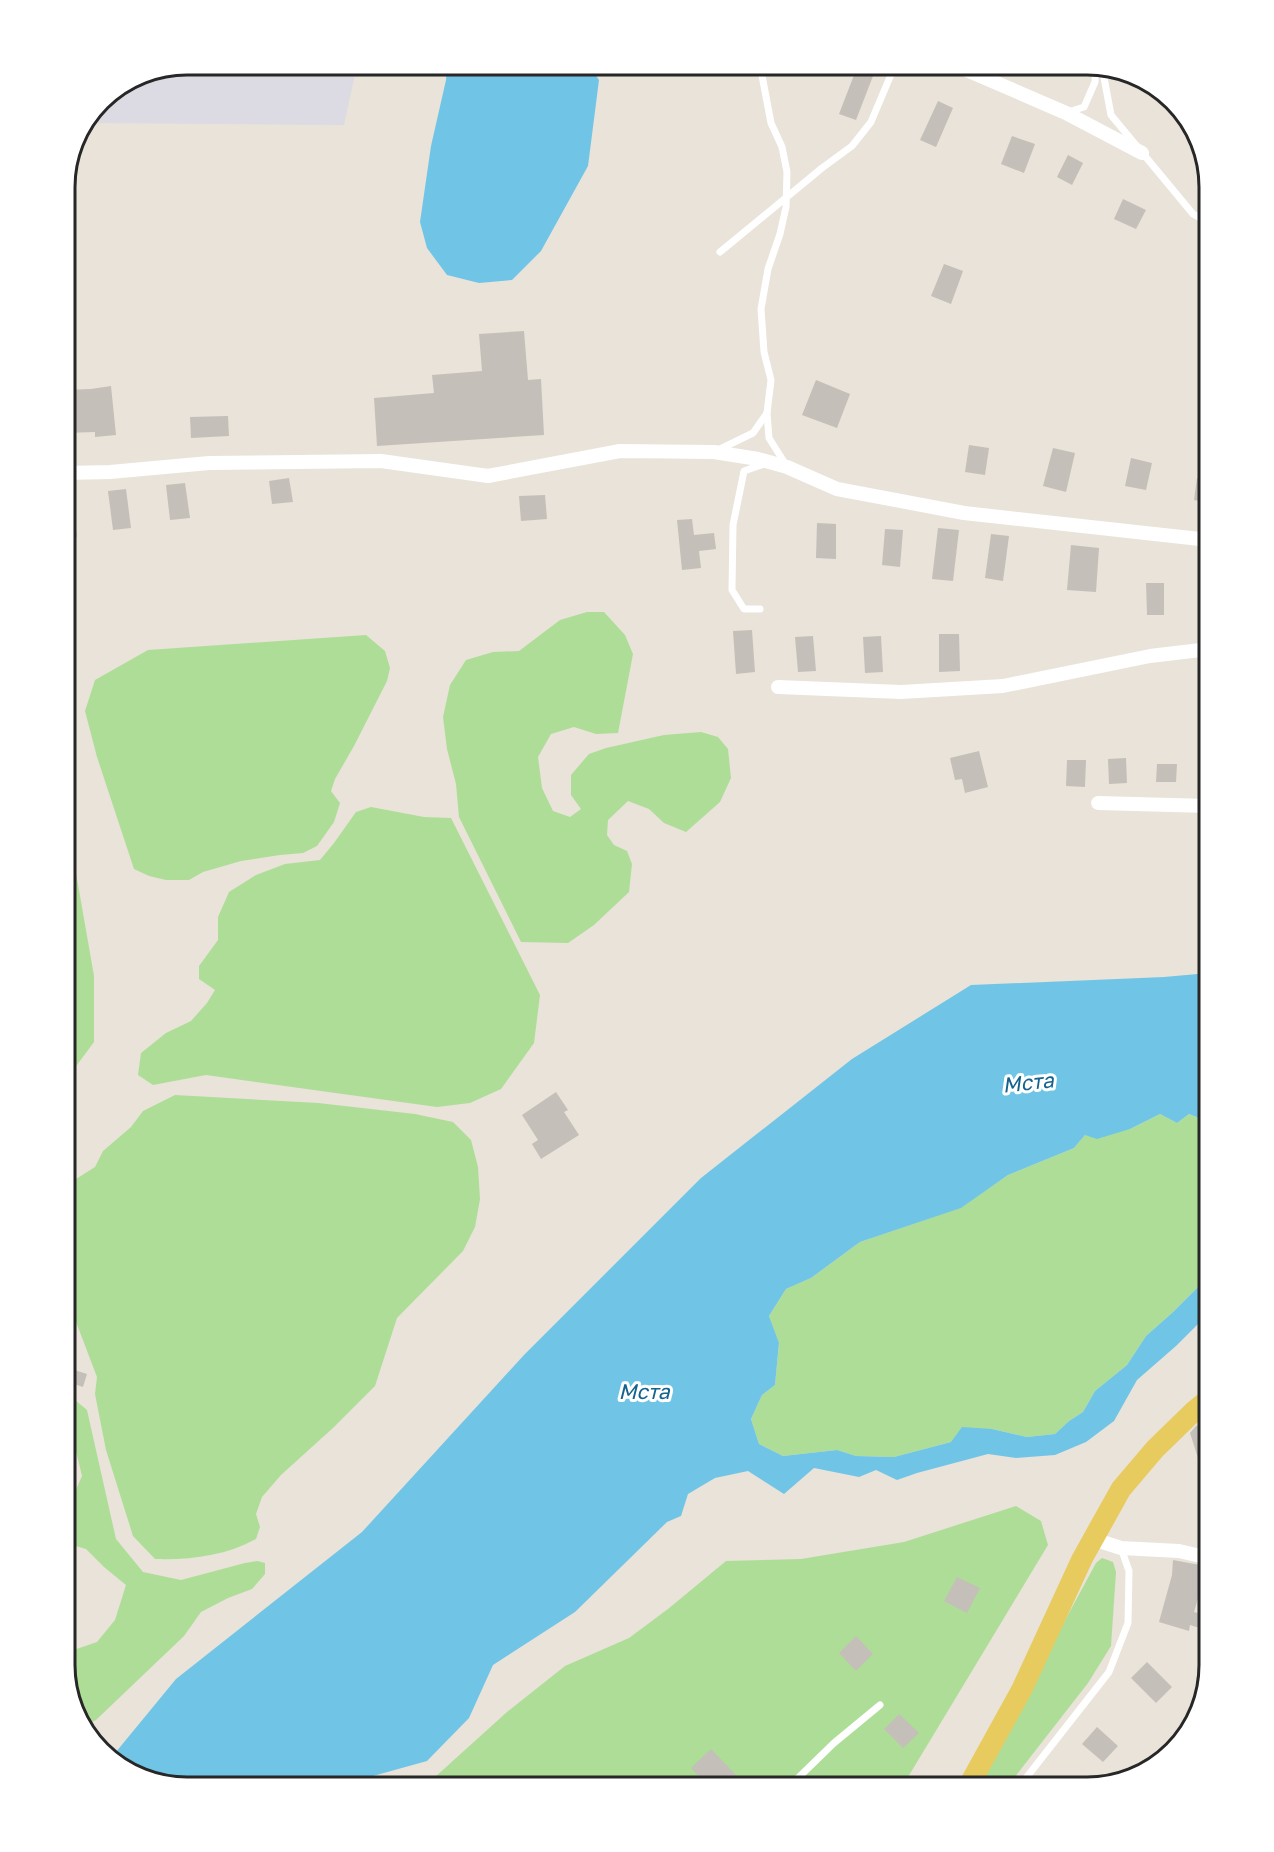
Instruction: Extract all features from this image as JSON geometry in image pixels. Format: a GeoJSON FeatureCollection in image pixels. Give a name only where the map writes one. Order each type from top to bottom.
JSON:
{"type":"FeatureCollection","features":[{"type":"Feature","properties":{"kind":"main road"},"geometry":{"type":"LineString","coordinates":[[974,1777],[1022,1689],[1082,1559],[1121,1489],[1155,1449],[1199,1407]]}},
{"type":"Feature","properties":{"kind":"street"},"geometry":{"type":"LineString","coordinates":[[978,75],[1066,113],[1142,153]]}},
{"type":"Feature","properties":{"kind":"street"},"geometry":{"type":"LineString","coordinates":[[75,473],[209,463],[381,461],[488,476],[620,451],[714,452],[787,467],[837,489],[964,513],[1199,539]]}},
{"type":"Feature","properties":{"kind":"street"},"geometry":{"type":"LineString","coordinates":[[778,687],[901,692],[1004,686],[1150,656],[1199,650]]}},
{"type":"Feature","properties":{"kind":"street"},"geometry":{"type":"LineString","coordinates":[[1098,803],[1199,806]]}},
{"type":"Feature","properties":{"kind":"street"},"geometry":{"type":"LineString","coordinates":[[1093,1539],[1121,1548],[1179,1551],[1199,1556]]}},
{"type":"Feature","properties":{"kind":"lane"},"geometry":{"type":"LineString","coordinates":[[762,75],[771,123],[782,147],[787,172],[786,198],[780,234],[768,269],[761,309],[765,352],[771,380],[767,413],[769,438],[787,467]]}},
{"type":"Feature","properties":{"kind":"lane"},"geometry":{"type":"LineString","coordinates":[[720,252],[852,146],[871,122],[891,75]]}},
{"type":"Feature","properties":{"kind":"lane"},"geometry":{"type":"LineString","coordinates":[[1066,113],[1084,107],[1095,82],[1095,75]]}},
{"type":"Feature","properties":{"kind":"lane"},"geometry":{"type":"LineString","coordinates":[[1104,76],[1111,115],[1193,214],[1199,217]]}},
{"type":"Feature","properties":{"kind":"lane"},"geometry":{"type":"LineString","coordinates":[[714,452],[753,433],[767,413]]}},
{"type":"Feature","properties":{"kind":"lane"},"geometry":{"type":"LineString","coordinates":[[760,609],[744,609],[732,590],[733,525],[744,471],[770,463]]}},
{"type":"Feature","properties":{"kind":"lane"},"geometry":{"type":"LineString","coordinates":[[1028,1777],[1109,1672],[1128,1623],[1129,1571],[1121,1548]]}},
{"type":"Feature","properties":{"kind":"lane"},"geometry":{"type":"LineString","coordinates":[[799,1777],[834,1743],[880,1705]]}},
{"type":"Feature","properties":{"kind":"shaded area"},"geometry":{"type":"Polygon","coordinates":[[[180,75],[355,75],[344,125],[95,123],[108,108],[131,90],[165,77],[180,75]]]}},
{"type":"Feature","properties":{"kind":"green space"},"geometry":{"type":"Polygon","coordinates":[[[587,612],[604,612],[625,635],[633,654],[618,733],[596,734],[574,727],[551,734],[538,757],[542,788],[553,811],[570,817],[581,809],[571,795],[571,775],[589,754],[664,735],[701,732],[718,737],[728,749],[731,778],[720,802],[686,832],[664,823],[649,809],[628,801],[608,820],[607,835],[614,845],[627,851],[632,864],[629,892],[594,925],[568,943],[521,942],[459,817],[456,784],[447,749],[443,717],[450,685],[466,660],[493,652],[519,651],[560,620],[587,612]]]}},
{"type":"Feature","properties":{"kind":"green space"},"geometry":{"type":"Polygon","coordinates":[[[366,635],[385,651],[390,668],[387,681],[335,779],[331,791],[340,803],[334,822],[317,846],[303,853],[241,861],[203,872],[189,880],[166,880],[134,869],[97,757],[85,711],[95,680],[148,650],[366,635]]]}},
{"type":"Feature","properties":{"kind":"green space"},"geometry":{"type":"Polygon","coordinates":[[[371,807],[424,817],[451,818],[540,995],[534,1043],[501,1089],[470,1103],[437,1107],[206,1075],[153,1085],[138,1075],[141,1053],[166,1033],[191,1021],[215,990],[199,979],[199,966],[218,940],[218,917],[229,892],[256,875],[285,864],[320,860],[356,812],[371,807]]]}},
{"type":"Feature","properties":{"kind":"green space"},"geometry":{"type":"Polygon","coordinates":[[[75,867],[94,976],[94,1042],[75,1068],[75,867]]]}},
{"type":"Feature","properties":{"kind":"green space"},"geometry":{"type":"Polygon","coordinates":[[[175,1095],[318,1103],[415,1114],[453,1122],[471,1140],[478,1167],[480,1199],[475,1227],[463,1251],[397,1318],[375,1386],[281,1475],[262,1497],[256,1514],[260,1527],[256,1539],[220,1553],[181,1559],[155,1559],[133,1536],[106,1450],[95,1394],[97,1377],[75,1319],[75,1180],[95,1167],[103,1151],[131,1127],[143,1111],[175,1095]]]}},
{"type":"Feature","properties":{"kind":"green space"},"geometry":{"type":"Polygon","coordinates":[[[1160,1114],[1177,1123],[1189,1114],[1199,1118],[1199,1286],[1146,1336],[1127,1365],[1095,1391],[1083,1412],[1055,1434],[1027,1437],[992,1429],[894,1457],[856,1456],[837,1450],[783,1456],[759,1444],[751,1419],[762,1395],[775,1385],[779,1344],[769,1316],[786,1289],[811,1278],[860,1242],[960,1208],[1008,1175],[1074,1148],[1085,1135],[1130,1129],[1160,1114]]]}},
{"type":"Feature","properties":{"kind":"green space"},"geometry":{"type":"Polygon","coordinates":[[[75,1400],[87,1410],[116,1539],[143,1572],[181,1580],[245,1563],[257,1561],[265,1563],[265,1574],[252,1589],[201,1612],[184,1636],[91,1722],[79,1694],[75,1650],[97,1642],[115,1620],[126,1585],[86,1549],[75,1546],[75,1492],[82,1476],[76,1451],[75,1400]]]}},
{"type":"Feature","properties":{"kind":"green space"},"geometry":{"type":"Polygon","coordinates":[[[1016,1506],[1041,1521],[1048,1545],[908,1777],[435,1777],[507,1712],[565,1666],[629,1638],[726,1561],[801,1559],[904,1542],[1016,1506]]]}},
{"type":"Feature","properties":{"kind":"green space"},"geometry":{"type":"Polygon","coordinates":[[[1102,1558],[1113,1562],[1116,1572],[1111,1646],[1088,1683],[1015,1777],[980,1777],[1096,1563],[1102,1558]]]}},
{"type":"Feature","properties":{"kind":"water"},"geometry":{"type":"Polygon","coordinates":[[[446,75],[596,75],[599,80],[588,166],[541,251],[512,280],[479,283],[447,275],[427,248],[420,222],[431,146],[446,75]]]}},
{"type":"Feature","properties":{"kind":"water","name":"Мста"},"geometry":{"type":"Polygon","coordinates":[[[1199,974],[1199,1118],[1189,1114],[1177,1123],[1160,1114],[1130,1129],[1097,1139],[1085,1135],[1074,1148],[1008,1175],[961,1208],[860,1242],[811,1278],[786,1289],[769,1316],[779,1343],[775,1385],[762,1395],[751,1419],[759,1444],[783,1456],[837,1450],[856,1456],[894,1457],[951,1442],[962,1427],[992,1429],[1027,1437],[1055,1434],[1083,1412],[1095,1391],[1127,1365],[1146,1336],[1199,1286],[1199,1323],[1137,1380],[1114,1421],[1086,1442],[1055,1455],[1016,1458],[988,1454],[897,1480],[876,1470],[859,1477],[814,1468],[784,1494],[748,1471],[715,1478],[688,1494],[681,1516],[667,1522],[575,1612],[493,1665],[469,1718],[427,1761],[369,1777],[180,1777],[151,1771],[116,1752],[176,1679],[362,1532],[524,1355],[701,1178],[852,1059],[971,985],[1199,974]]]}},
{"type":"Feature","properties":{"kind":"building"},"geometry":{"type":"Polygon","coordinates":[[[854,75],[873,76],[856,120],[839,114],[854,75]]]}},
{"type":"Feature","properties":{"kind":"building"},"geometry":{"type":"Polygon","coordinates":[[[938,101],[953,108],[936,147],[920,140],[938,101]]]}},
{"type":"Feature","properties":{"kind":"building"},"geometry":{"type":"Polygon","coordinates":[[[1012,136],[1035,144],[1024,173],[1001,164],[1012,136]]]}},
{"type":"Feature","properties":{"kind":"building"},"geometry":{"type":"Polygon","coordinates":[[[1068,155],[1083,163],[1072,185],[1057,177],[1068,155]]]}},
{"type":"Feature","properties":{"kind":"building"},"geometry":{"type":"Polygon","coordinates":[[[1123,199],[1146,210],[1136,229],[1114,219],[1123,199]]]}},
{"type":"Feature","properties":{"kind":"building"},"geometry":{"type":"Polygon","coordinates":[[[944,264],[963,271],[951,304],[931,296],[944,264]]]}},
{"type":"Feature","properties":{"kind":"building"},"geometry":{"type":"Polygon","coordinates":[[[524,331],[528,380],[541,379],[544,435],[377,446],[374,398],[434,393],[432,375],[482,371],[479,334],[524,331]]]}},
{"type":"Feature","properties":{"kind":"building"},"geometry":{"type":"Polygon","coordinates":[[[816,380],[850,394],[837,428],[802,415],[816,380]]]}},
{"type":"Feature","properties":{"kind":"building"},"geometry":{"type":"Polygon","coordinates":[[[111,386],[116,435],[95,437],[95,432],[75,433],[75,390],[111,386]]]}},
{"type":"Feature","properties":{"kind":"building"},"geometry":{"type":"Polygon","coordinates":[[[228,416],[229,436],[191,438],[190,417],[228,416]]]}},
{"type":"Feature","properties":{"kind":"building"},"geometry":{"type":"Polygon","coordinates":[[[969,445],[989,448],[985,475],[965,472],[969,445]]]}},
{"type":"Feature","properties":{"kind":"building"},"geometry":{"type":"Polygon","coordinates":[[[1053,448],[1075,453],[1066,492],[1043,486],[1053,448]]]}},
{"type":"Feature","properties":{"kind":"building"},"geometry":{"type":"Polygon","coordinates":[[[1131,458],[1152,463],[1146,490],[1125,486],[1131,458]]]}},
{"type":"Feature","properties":{"kind":"building"},"geometry":{"type":"Polygon","coordinates":[[[289,478],[293,502],[272,504],[269,481],[289,478]]]}},
{"type":"Feature","properties":{"kind":"building"},"geometry":{"type":"Polygon","coordinates":[[[1197,478],[1199,478],[1199,501],[1194,500],[1197,478]]]}},
{"type":"Feature","properties":{"kind":"building"},"geometry":{"type":"Polygon","coordinates":[[[185,483],[190,518],[170,520],[166,485],[185,483]]]}},
{"type":"Feature","properties":{"kind":"building"},"geometry":{"type":"Polygon","coordinates":[[[126,489],[131,528],[113,530],[108,491],[126,489]]]}},
{"type":"Feature","properties":{"kind":"building"},"geometry":{"type":"Polygon","coordinates":[[[545,495],[547,519],[521,521],[519,496],[545,495]]]}},
{"type":"Feature","properties":{"kind":"building"},"geometry":{"type":"Polygon","coordinates":[[[692,519],[694,535],[714,533],[716,549],[699,551],[701,568],[682,570],[677,520],[692,519]]]}},
{"type":"Feature","properties":{"kind":"building"},"geometry":{"type":"Polygon","coordinates":[[[817,523],[836,524],[836,559],[816,558],[817,523]]]}},
{"type":"Feature","properties":{"kind":"building"},"geometry":{"type":"Polygon","coordinates":[[[938,528],[959,530],[953,581],[932,579],[938,528]]]}},
{"type":"Feature","properties":{"kind":"building"},"geometry":{"type":"Polygon","coordinates":[[[885,529],[903,530],[900,567],[882,565],[885,529]]]}},
{"type":"Feature","properties":{"kind":"building"},"geometry":{"type":"Polygon","coordinates":[[[991,534],[1009,536],[1003,581],[985,578],[991,534]]]}},
{"type":"Feature","properties":{"kind":"building"},"geometry":{"type":"Polygon","coordinates":[[[1071,545],[1099,548],[1096,592],[1067,590],[1071,545]]]}},
{"type":"Feature","properties":{"kind":"building"},"geometry":{"type":"Polygon","coordinates":[[[1146,583],[1164,583],[1164,615],[1147,615],[1146,583]]]}},
{"type":"Feature","properties":{"kind":"building"},"geometry":{"type":"Polygon","coordinates":[[[752,630],[755,672],[736,674],[733,631],[752,630]]]}},
{"type":"Feature","properties":{"kind":"building"},"geometry":{"type":"Polygon","coordinates":[[[939,634],[959,634],[960,671],[939,672],[939,634]]]}},
{"type":"Feature","properties":{"kind":"building"},"geometry":{"type":"Polygon","coordinates":[[[813,636],[816,671],[798,672],[795,637],[813,636]]]}},
{"type":"Feature","properties":{"kind":"building"},"geometry":{"type":"Polygon","coordinates":[[[881,636],[883,672],[865,673],[863,637],[881,636]]]}},
{"type":"Feature","properties":{"kind":"building"},"geometry":{"type":"Polygon","coordinates":[[[979,751],[988,787],[965,793],[962,779],[955,780],[950,758],[979,751]]]}},
{"type":"Feature","properties":{"kind":"building"},"geometry":{"type":"Polygon","coordinates":[[[1126,758],[1127,783],[1109,784],[1108,759],[1126,758]]]}},
{"type":"Feature","properties":{"kind":"building"},"geometry":{"type":"Polygon","coordinates":[[[1067,760],[1086,760],[1085,787],[1066,786],[1067,760]]]}},
{"type":"Feature","properties":{"kind":"building"},"geometry":{"type":"Polygon","coordinates":[[[1157,764],[1177,764],[1176,782],[1156,782],[1157,764]]]}},
{"type":"Feature","properties":{"kind":"building"},"geometry":{"type":"Polygon","coordinates":[[[556,1092],[568,1110],[564,1112],[579,1135],[541,1159],[532,1144],[538,1140],[522,1115],[556,1092]]]}},
{"type":"Feature","properties":{"kind":"building"},"geometry":{"type":"Polygon","coordinates":[[[75,1370],[87,1374],[83,1387],[75,1384],[75,1370]]]}},
{"type":"Feature","properties":{"kind":"building"},"geometry":{"type":"Polygon","coordinates":[[[1199,1425],[1198,1458],[1190,1433],[1199,1425]]]}},
{"type":"Feature","properties":{"kind":"building"},"geometry":{"type":"Polygon","coordinates":[[[1173,1560],[1199,1565],[1199,1595],[1194,1612],[1199,1613],[1199,1628],[1190,1625],[1189,1631],[1159,1622],[1172,1575],[1173,1560]]]}},
{"type":"Feature","properties":{"kind":"building"},"geometry":{"type":"Polygon","coordinates":[[[957,1577],[980,1588],[967,1613],[944,1601],[957,1577]]]}},
{"type":"Feature","properties":{"kind":"building"},"geometry":{"type":"Polygon","coordinates":[[[856,1636],[873,1654],[856,1671],[839,1653],[856,1636]]]}},
{"type":"Feature","properties":{"kind":"building"},"geometry":{"type":"Polygon","coordinates":[[[1147,1662],[1172,1687],[1156,1703],[1131,1678],[1147,1662]]]}},
{"type":"Feature","properties":{"kind":"building"},"geometry":{"type":"Polygon","coordinates":[[[899,1714],[919,1733],[903,1748],[884,1729],[899,1714]]]}},
{"type":"Feature","properties":{"kind":"building"},"geometry":{"type":"Polygon","coordinates":[[[1097,1727],[1118,1746],[1103,1762],[1082,1744],[1097,1727]]]}},
{"type":"Feature","properties":{"kind":"building"},"geometry":{"type":"Polygon","coordinates":[[[711,1749],[736,1775],[734,1777],[700,1777],[691,1768],[711,1749]]]}}]}
